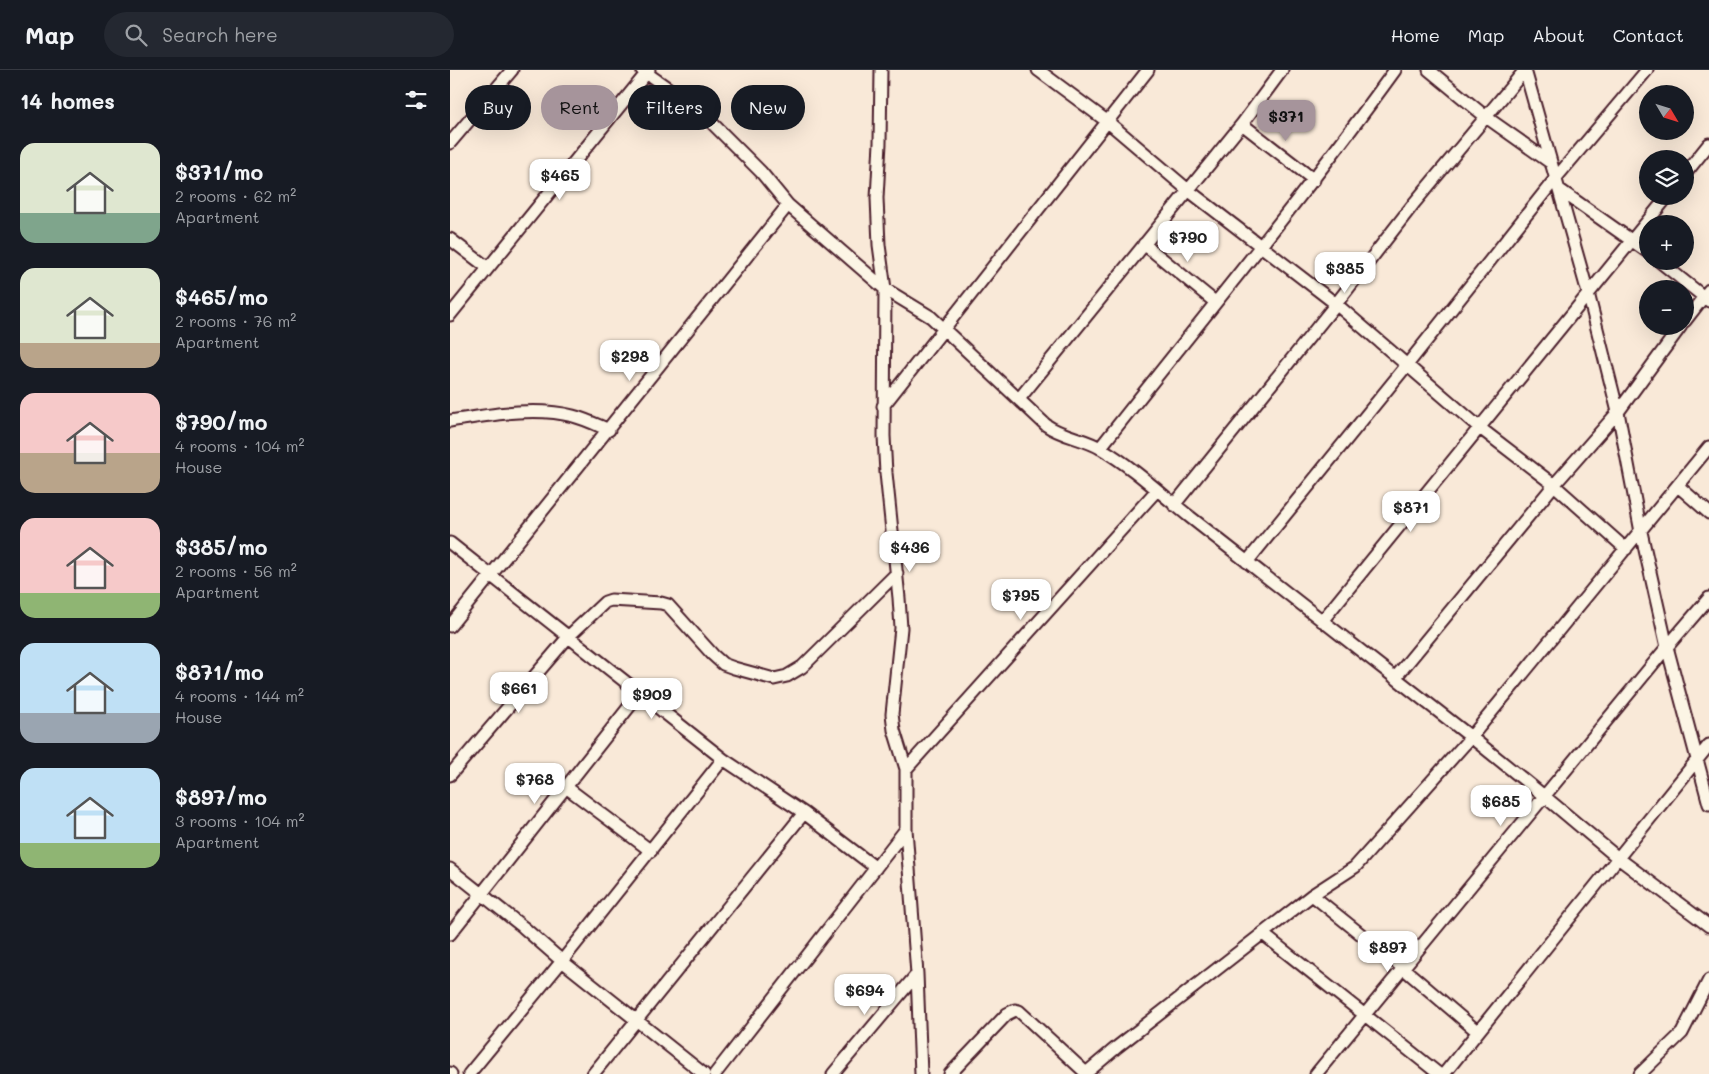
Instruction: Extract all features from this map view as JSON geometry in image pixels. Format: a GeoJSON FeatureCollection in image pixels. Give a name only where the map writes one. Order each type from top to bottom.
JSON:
{"type":"FeatureCollection","features":[{"type":"Feature","properties":{"kind":"street"},"geometry":{"type":"LineString","coordinates":[[450,143],[512,70]]}},
{"type":"Feature","properties":{"kind":"street"},"geometry":{"type":"LineString","coordinates":[[881,70],[877,198],[879,245],[885,289],[883,406],[886,473],[897,573],[900,628],[892,714],[894,730],[906,770],[906,829],[917,974],[921,1074]]}},
{"type":"Feature","properties":{"kind":"street"},"geometry":{"type":"LineString","coordinates":[[1038,70],[1108,122],[1188,190],[1336,304],[1480,428],[1554,485],[1626,549]]}},
{"type":"Feature","properties":{"kind":"street"},"geometry":{"type":"LineString","coordinates":[[883,406],[1148,70]]}},
{"type":"Feature","properties":{"kind":"street"},"geometry":{"type":"LineString","coordinates":[[1019,399],[1242,124],[1282,70]]}},
{"type":"Feature","properties":{"kind":"street"},"geometry":{"type":"LineString","coordinates":[[1100,448],[1314,180],[1395,70]]}},
{"type":"Feature","properties":{"kind":"street"},"geometry":{"type":"LineString","coordinates":[[1429,70],[1486,117],[1551,163]]}},
{"type":"Feature","properties":{"kind":"street"},"geometry":{"type":"LineString","coordinates":[[1174,505],[1336,304],[1415,202],[1525,70]]}},
{"type":"Feature","properties":{"kind":"street"},"geometry":{"type":"LineString","coordinates":[[1525,70],[1555,179],[1560,190],[1618,412],[1640,532],[1666,647],[1709,804]]}},
{"type":"Feature","properties":{"kind":"street"},"geometry":{"type":"LineString","coordinates":[[1247,562],[1407,366],[1555,179],[1647,70]]}},
{"type":"Feature","properties":{"kind":"street"},"geometry":{"type":"LineString","coordinates":[[450,315],[646,71],[692,105],[712,123],[761,172],[788,205],[885,289],[931,317],[1033,414],[1055,431],[1100,448],[1129,467],[1174,505],[1544,796],[1618,858],[1709,926]]}},
{"type":"Feature","properties":{"kind":"street"},"geometry":{"type":"LineString","coordinates":[[1242,124],[1314,180]]}},
{"type":"Feature","properties":{"kind":"street"},"geometry":{"type":"LineString","coordinates":[[1694,163],[1709,144]]}},
{"type":"Feature","properties":{"kind":"street"},"geometry":{"type":"LineString","coordinates":[[1560,190],[1639,245]]}},
{"type":"Feature","properties":{"kind":"street"},"geometry":{"type":"LineString","coordinates":[[450,626],[788,205]]}},
{"type":"Feature","properties":{"kind":"street"},"geometry":{"type":"LineString","coordinates":[[1322,621],[1661,205]]}},
{"type":"Feature","properties":{"kind":"street"},"geometry":{"type":"LineString","coordinates":[[450,239],[488,268]]}},
{"type":"Feature","properties":{"kind":"street"},"geometry":{"type":"LineString","coordinates":[[1144,244],[1215,302]]}},
{"type":"Feature","properties":{"kind":"street"},"geometry":{"type":"LineString","coordinates":[[1671,270],[1707,296],[1694,311]]}},
{"type":"Feature","properties":{"kind":"street"},"geometry":{"type":"LineString","coordinates":[[1395,678],[1554,485],[1618,412],[1674,335]]}},
{"type":"Feature","properties":{"kind":"street"},"geometry":{"type":"LineString","coordinates":[[450,421],[488,416],[548,412],[573,416],[609,430]]}},
{"type":"Feature","properties":{"kind":"street"},"geometry":{"type":"LineString","coordinates":[[950,1074],[1007,1014],[1016,1010],[1085,1074],[1312,895],[1355,867],[1471,738],[1709,447]]}},
{"type":"Feature","properties":{"kind":"street"},"geometry":{"type":"LineString","coordinates":[[1678,486],[1709,513]]}},
{"type":"Feature","properties":{"kind":"street"},"geometry":{"type":"LineString","coordinates":[[906,770],[1157,490]]}},
{"type":"Feature","properties":{"kind":"street"},"geometry":{"type":"LineString","coordinates":[[450,543],[723,759],[804,813],[876,868]]}},
{"type":"Feature","properties":{"kind":"street"},"geometry":{"type":"LineString","coordinates":[[450,775],[569,636],[605,602],[610,600],[668,605],[723,664],[774,679],[787,676],[802,667],[897,573]]}},
{"type":"Feature","properties":{"kind":"street"},"geometry":{"type":"LineString","coordinates":[[1316,1074],[1666,647],[1708,602]]}},
{"type":"Feature","properties":{"kind":"street"},"geometry":{"type":"LineString","coordinates":[[450,934],[640,693]]}},
{"type":"Feature","properties":{"kind":"street"},"geometry":{"type":"LineString","coordinates":[[1444,1074],[1709,745]]}},
{"type":"Feature","properties":{"kind":"street"},"geometry":{"type":"LineString","coordinates":[[469,1074],[562,962],[723,759]]}},
{"type":"Feature","properties":{"kind":"street"},"geometry":{"type":"LineString","coordinates":[[566,787],[651,851]]}},
{"type":"Feature","properties":{"kind":"street"},"geometry":{"type":"LineString","coordinates":[[593,1074],[804,813]]}},
{"type":"Feature","properties":{"kind":"street"},"geometry":{"type":"LineString","coordinates":[[715,1074],[906,829]]}},
{"type":"Feature","properties":{"kind":"street"},"geometry":{"type":"LineString","coordinates":[[450,870],[523,927],[562,962],[704,1074]]}},
{"type":"Feature","properties":{"kind":"street"},"geometry":{"type":"LineString","coordinates":[[1312,895],[1403,968],[1478,1032]]}},
{"type":"Feature","properties":{"kind":"street"},"geometry":{"type":"LineString","coordinates":[[1263,934],[1438,1074]]}},
{"type":"Feature","properties":{"kind":"street"},"geometry":{"type":"LineString","coordinates":[[833,1074],[917,974]]}},
{"type":"Feature","properties":{"kind":"street"},"geometry":{"type":"LineString","coordinates":[[1640,1074],[1682,1033],[1709,980]]}}]}
